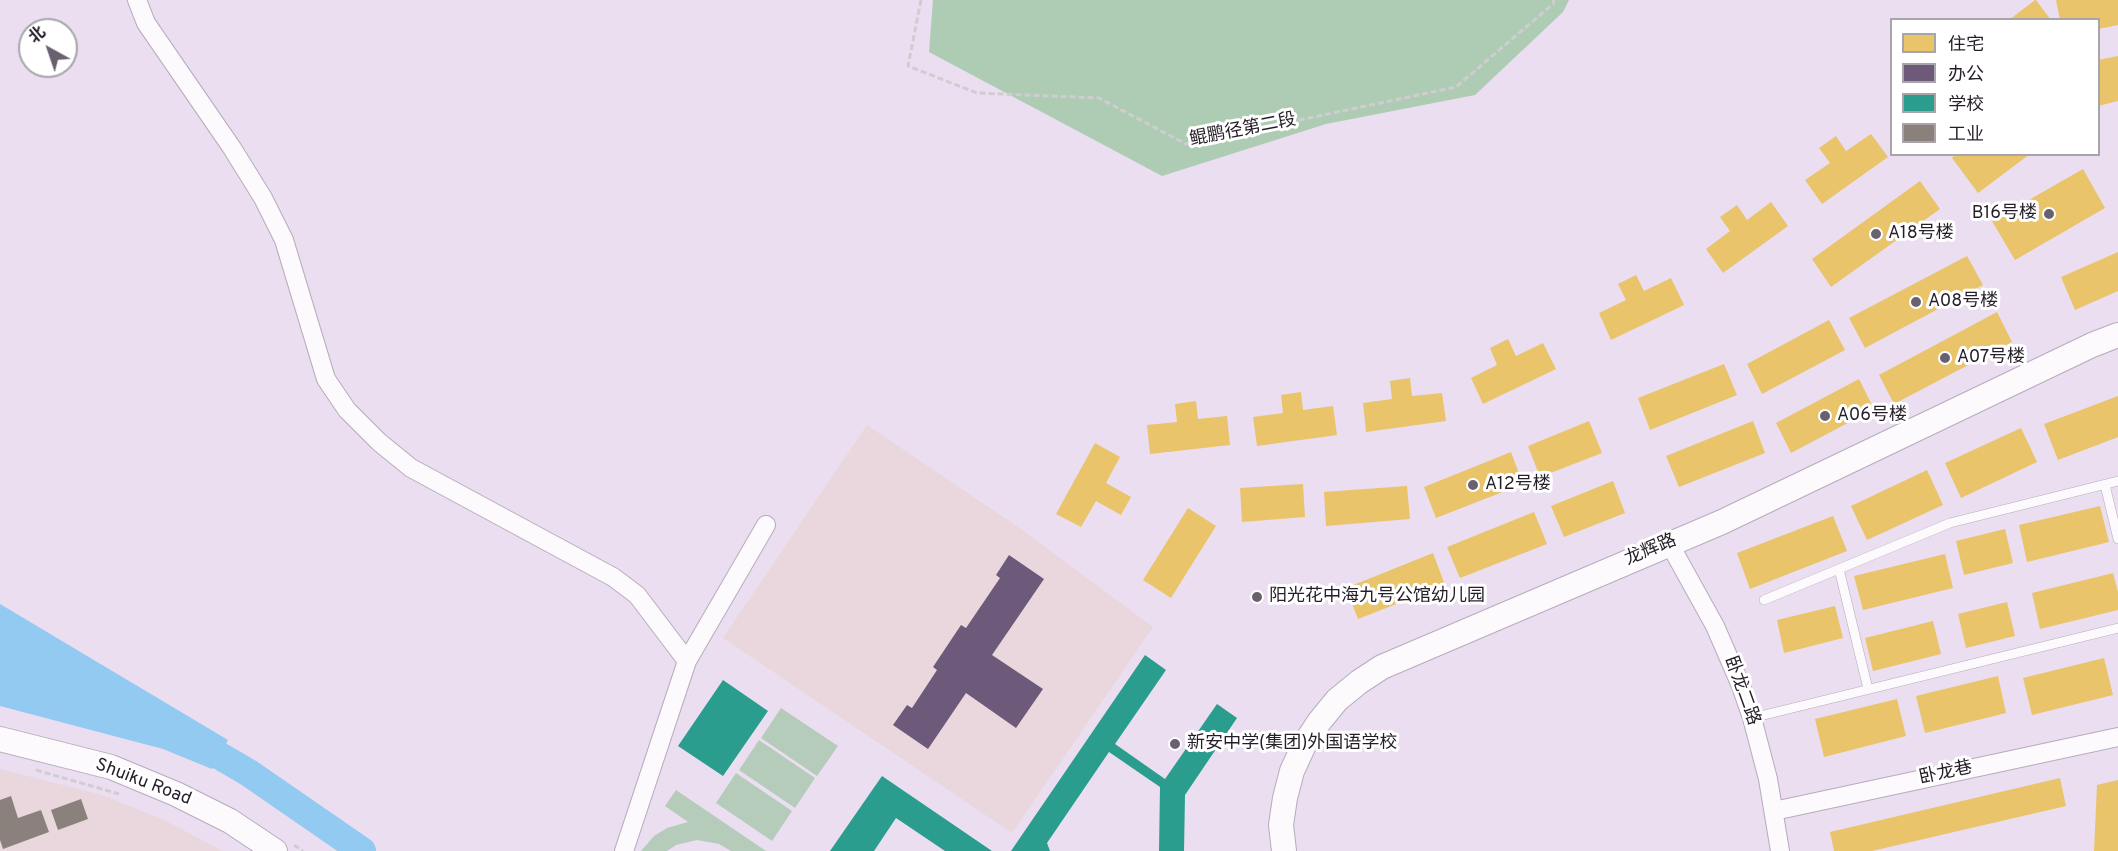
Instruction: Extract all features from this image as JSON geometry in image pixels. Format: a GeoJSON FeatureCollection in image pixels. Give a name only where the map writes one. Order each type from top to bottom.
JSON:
{"type":"FeatureCollection","features":[{"type":"Feature","properties":{"kind":"street"},"geometry":{"type":"LineString","coordinates":[[136,0],[146,23],[232,148],[263,198],[284,240],[326,379],[346,410],[379,442],[411,468],[613,577],[637,595],[687,661]]}},
{"type":"Feature","properties":{"kind":"street","name":"龙辉路"},"geometry":{"type":"LineString","coordinates":[[1284,851],[1281,825],[1285,798],[1304,745],[1337,700],[1382,667],[1722,522],[2081,350],[2118,335]]}},
{"type":"Feature","properties":{"kind":"street"},"geometry":{"type":"LineString","coordinates":[[624,851],[687,661],[766,525]]}},
{"type":"Feature","properties":{"kind":"street","name":"卧龙二路"},"geometry":{"type":"LineString","coordinates":[[1669,543],[1715,626],[1752,718],[1768,779],[1780,851]]}},
{"type":"Feature","properties":{"kind":"street","name":"卧龙巷"},"geometry":{"type":"LineString","coordinates":[[1774,811],[2118,737]]}},
{"type":"Feature","properties":{"kind":"street","name":"Shuiku Road"},"geometry":{"type":"LineString","coordinates":[[0,739],[111,767],[176,794],[230,821],[276,851]]}},
{"type":"Feature","properties":{"kind":"lane"},"geometry":{"type":"LineString","coordinates":[[1764,600],[1950,523],[2118,482]]}},
{"type":"Feature","properties":{"kind":"lane"},"geometry":{"type":"LineString","coordinates":[[2105,485],[2118,539]]}},
{"type":"Feature","properties":{"kind":"lane"},"geometry":{"type":"LineString","coordinates":[[1839,569],[1868,689]]}},
{"type":"Feature","properties":{"kind":"lane"},"geometry":{"type":"LineString","coordinates":[[1752,718],[2118,628]]}},
{"type":"Feature","properties":{"kind":"path","name":"鲲鹏径第二段"},"geometry":{"type":"LineString","coordinates":[[921,0],[908,66],[977,93],[1100,98],[1186,144],[1456,87],[1553,4],[1554,0]]}},
{"type":"Feature","properties":{"kind":"path"},"geometry":{"type":"LineString","coordinates":[[26,768],[121,794]]}},
{"type":"Feature","properties":{"kind":"shaded area"},"geometry":{"type":"Polygon","coordinates":[[[867,425],[1021,529],[1153,627],[1012,833],[723,638],[867,425]]]}},
{"type":"Feature","properties":{"kind":"shaded area"},"geometry":{"type":"Polygon","coordinates":[[[0,769],[102,795],[164,820],[223,851],[0,851],[0,769]]]}},
{"type":"Feature","properties":{"kind":"green space"},"geometry":{"type":"Polygon","coordinates":[[[933,0],[1569,0],[1563,12],[1475,95],[1326,124],[1162,176],[929,52],[933,0]]]}},
{"type":"Feature","properties":{"kind":"green space"},"geometry":{"type":"Polygon","coordinates":[[[781,708],[838,746],[817,776],[761,738],[781,708]]]}},
{"type":"Feature","properties":{"kind":"green space"},"geometry":{"type":"Polygon","coordinates":[[[759,740],[815,778],[795,808],[739,770],[759,740]]]}},
{"type":"Feature","properties":{"kind":"green space"},"geometry":{"type":"Polygon","coordinates":[[[736,773],[792,811],[772,841],[716,803],[736,773]]]}},
{"type":"Feature","properties":{"kind":"green space"},"geometry":{"type":"Polygon","coordinates":[[[676,790],[766,851],[731,851],[719,844],[697,840],[676,845],[667,851],[641,851],[654,836],[667,828],[688,822],[665,806],[676,790]]]}},
{"type":"Feature","properties":{"kind":"water"},"geometry":{"type":"Polygon","coordinates":[[[0,604],[228,740],[212,769],[163,749],[0,706],[0,604]]]}},
{"type":"Feature","properties":{"kind":"building: 住宅"},"geometry":{"type":"Polygon","coordinates":[[[2035,0],[2050,18],[2012,18],[2035,0]]]}},
{"type":"Feature","properties":{"kind":"building: 住宅"},"geometry":{"type":"Polygon","coordinates":[[[2056,0],[2118,0],[2118,25],[2100,29],[2100,18],[2060,18],[2056,0]]]}},
{"type":"Feature","properties":{"kind":"building: 住宅"},"geometry":{"type":"Polygon","coordinates":[[[2118,56],[2118,101],[2100,106],[2100,60],[2118,56]]]}},
{"type":"Feature","properties":{"kind":"building: 住宅"},"geometry":{"type":"Polygon","coordinates":[[[1871,134],[1888,157],[1822,204],[1805,180],[1830,163],[1819,148],[1836,136],[1846,151],[1871,134]]]}},
{"type":"Feature","properties":{"kind":"building: 住宅"},"geometry":{"type":"Polygon","coordinates":[[[1954,156],[2027,156],[1978,193],[1952,158],[1954,156]]]}},
{"type":"Feature","properties":{"kind":"building: 住宅","name":"B16号楼"},"geometry":{"type":"Polygon","coordinates":[[[2083,169],[2105,208],[2015,260],[1992,221],[2083,169]]]}},
{"type":"Feature","properties":{"kind":"building: 住宅","name":"A18号楼"},"geometry":{"type":"Polygon","coordinates":[[[1920,181],[1940,209],[1831,287],[1812,259],[1920,181]]]}},
{"type":"Feature","properties":{"kind":"building: 住宅"},"geometry":{"type":"Polygon","coordinates":[[[1771,202],[1788,226],[1723,273],[1706,249],[1730,231],[1720,217],[1737,205],[1747,220],[1771,202]]]}},
{"type":"Feature","properties":{"kind":"building: 住宅"},"geometry":{"type":"Polygon","coordinates":[[[2118,252],[2118,291],[2075,310],[2061,277],[2118,252]]]}},
{"type":"Feature","properties":{"kind":"building: 住宅","name":"A08号楼"},"geometry":{"type":"Polygon","coordinates":[[[1967,256],[1983,285],[1865,348],[1849,318],[1967,256]]]}},
{"type":"Feature","properties":{"kind":"building: 住宅"},"geometry":{"type":"Polygon","coordinates":[[[1636,275],[1644,291],[1671,278],[1684,305],[1611,340],[1599,313],[1626,300],[1618,284],[1636,275]]]}},
{"type":"Feature","properties":{"kind":"building: 住宅","name":"A07号楼"},"geometry":{"type":"Polygon","coordinates":[[[1997,312],[2012,342],[1894,404],[1879,375],[1997,312]]]}},
{"type":"Feature","properties":{"kind":"building: 住宅"},"geometry":{"type":"Polygon","coordinates":[[[1829,320],[1845,350],[1762,394],[1747,364],[1829,320]]]}},
{"type":"Feature","properties":{"kind":"building: 住宅"},"geometry":{"type":"Polygon","coordinates":[[[1508,339],[1516,356],[1543,343],[1556,369],[1483,404],[1471,378],[1497,365],[1490,348],[1508,339]]]}},
{"type":"Feature","properties":{"kind":"building: 住宅"},"geometry":{"type":"Polygon","coordinates":[[[1724,364],[1737,395],[1650,430],[1638,398],[1724,364]]]}},
{"type":"Feature","properties":{"kind":"building: 住宅"},"geometry":{"type":"Polygon","coordinates":[[[1410,378],[1412,396],[1442,393],[1446,421],[1366,432],[1363,403],[1392,399],[1390,381],[1410,378]]]}},
{"type":"Feature","properties":{"kind":"building: 住宅","name":"A06号楼"},"geometry":{"type":"Polygon","coordinates":[[[1859,379],[1874,409],[1791,453],[1776,423],[1859,379]]]}},
{"type":"Feature","properties":{"kind":"building: 住宅"},"geometry":{"type":"Polygon","coordinates":[[[1301,392],[1303,410],[1333,406],[1337,435],[1257,446],[1253,417],[1283,413],[1281,395],[1301,392]]]}},
{"type":"Feature","properties":{"kind":"building: 住宅"},"geometry":{"type":"Polygon","coordinates":[[[2118,396],[2118,437],[2058,460],[2044,424],[2118,396]]]}},
{"type":"Feature","properties":{"kind":"building: 住宅"},"geometry":{"type":"Polygon","coordinates":[[[1196,401],[1198,419],[1227,416],[1230,445],[1150,454],[1147,425],[1177,422],[1175,404],[1196,401]]]}},
{"type":"Feature","properties":{"kind":"building: 住宅"},"geometry":{"type":"Polygon","coordinates":[[[1589,421],[1602,453],[1540,477],[1528,446],[1589,421]]]}},
{"type":"Feature","properties":{"kind":"building: 住宅"},"geometry":{"type":"Polygon","coordinates":[[[1753,421],[1765,453],[1679,487],[1666,456],[1753,421]]]}},
{"type":"Feature","properties":{"kind":"building: 住宅"},"geometry":{"type":"Polygon","coordinates":[[[2021,428],[2037,462],[1961,498],[1945,463],[2021,428]]]}},
{"type":"Feature","properties":{"kind":"building: 住宅"},"geometry":{"type":"Polygon","coordinates":[[[1095,443],[1120,457],[1106,483],[1131,497],[1121,515],[1096,501],[1081,527],[1056,514],[1095,443]]]}},
{"type":"Feature","properties":{"kind":"building: 住宅","name":"A12号楼"},"geometry":{"type":"Polygon","coordinates":[[[1511,452],[1523,484],[1436,518],[1424,487],[1511,452]]]}},
{"type":"Feature","properties":{"kind":"building: 住宅"},"geometry":{"type":"Polygon","coordinates":[[[1927,470],[1943,505],[1867,540],[1851,506],[1927,470]]]}},
{"type":"Feature","properties":{"kind":"building: 住宅"},"geometry":{"type":"Polygon","coordinates":[[[1613,481],[1625,513],[1564,537],[1551,506],[1613,481]]]}},
{"type":"Feature","properties":{"kind":"building: 住宅"},"geometry":{"type":"Polygon","coordinates":[[[1303,484],[1305,517],[1242,522],[1240,488],[1303,484]]]}},
{"type":"Feature","properties":{"kind":"building: 住宅"},"geometry":{"type":"Polygon","coordinates":[[[1407,486],[1410,519],[1326,526],[1324,492],[1407,486]]]}},
{"type":"Feature","properties":{"kind":"building: 住宅"},"geometry":{"type":"Polygon","coordinates":[[[2100,506],[2109,542],[2027,562],[2019,525],[2100,506]]]}},
{"type":"Feature","properties":{"kind":"building: 住宅"},"geometry":{"type":"Polygon","coordinates":[[[1188,508],[1216,526],[1171,598],[1143,580],[1188,508]]]}},
{"type":"Feature","properties":{"kind":"building: 住宅"},"geometry":{"type":"Polygon","coordinates":[[[1534,512],[1547,544],[1460,578],[1447,547],[1534,512]]]}},
{"type":"Feature","properties":{"kind":"building: 住宅"},"geometry":{"type":"Polygon","coordinates":[[[1833,516],[1847,551],[1750,589],[1737,553],[1833,516]]]}},
{"type":"Feature","properties":{"kind":"building: 住宅"},"geometry":{"type":"Polygon","coordinates":[[[2005,529],[2013,563],[1964,575],[1956,541],[2005,529]]]}},
{"type":"Feature","properties":{"kind":"building: 住宅"},"geometry":{"type":"Polygon","coordinates":[[[1433,553],[1445,585],[1358,619],[1346,588],[1433,553]]]}},
{"type":"Feature","properties":{"kind":"building: 住宅"},"geometry":{"type":"Polygon","coordinates":[[[1945,554],[1953,588],[1863,610],[1854,576],[1945,554]]]}},
{"type":"Feature","properties":{"kind":"building: 住宅"},"geometry":{"type":"Polygon","coordinates":[[[2113,573],[2118,592],[2118,610],[2040,629],[2032,593],[2113,573]]]}},
{"type":"Feature","properties":{"kind":"building: 住宅"},"geometry":{"type":"Polygon","coordinates":[[[2007,602],[2015,636],[1966,648],[1958,614],[2007,602]]]}},
{"type":"Feature","properties":{"kind":"building: 住宅"},"geometry":{"type":"Polygon","coordinates":[[[1835,606],[1843,638],[1784,653],[1777,620],[1835,606]]]}},
{"type":"Feature","properties":{"kind":"building: 住宅"},"geometry":{"type":"Polygon","coordinates":[[[1933,621],[1941,654],[1873,671],[1865,638],[1933,621]]]}},
{"type":"Feature","properties":{"kind":"building: 住宅"},"geometry":{"type":"Polygon","coordinates":[[[2104,658],[2113,695],[2032,715],[2023,678],[2104,658]]]}},
{"type":"Feature","properties":{"kind":"building: 住宅"},"geometry":{"type":"Polygon","coordinates":[[[1998,676],[2006,713],[1925,733],[1916,696],[1998,676]]]}},
{"type":"Feature","properties":{"kind":"building: 住宅"},"geometry":{"type":"Polygon","coordinates":[[[1897,699],[1906,736],[1824,757],[1815,719],[1897,699]]]}},
{"type":"Feature","properties":{"kind":"building: 住宅"},"geometry":{"type":"Polygon","coordinates":[[[2060,778],[2066,806],[1872,851],[1834,851],[1830,832],[2060,778]]]}},
{"type":"Feature","properties":{"kind":"building: 住宅"},"geometry":{"type":"Polygon","coordinates":[[[2118,780],[2118,851],[2094,851],[2097,785],[2118,780]]]}},
{"type":"Feature","properties":{"kind":"building: 办公"},"geometry":{"type":"Polygon","coordinates":[[[1009,555],[1044,579],[992,655],[1043,689],[1016,728],[966,693],[928,749],[893,725],[907,705],[912,708],[937,670],[933,667],[961,625],[966,628],[1000,578],[996,575],[1009,555]]]}},
{"type":"Feature","properties":{"kind":"building: 学校"},"geometry":{"type":"Polygon","coordinates":[[[1145,655],[1166,670],[1115,744],[1165,779],[1217,704],[1237,718],[1185,795],[1184,851],[1159,851],[1160,787],[1109,752],[1047,843],[1050,851],[1011,851],[1145,655]]]}},
{"type":"Feature","properties":{"kind":"building: 学校"},"geometry":{"type":"Polygon","coordinates":[[[723,680],[768,711],[723,776],[678,746],[723,680]]]}},
{"type":"Feature","properties":{"kind":"building: 学校"},"geometry":{"type":"Polygon","coordinates":[[[882,776],[992,851],[945,851],[896,818],[874,851],[830,851],[882,776]]]}},
{"type":"Feature","properties":{"kind":"building: 工业"},"geometry":{"type":"Polygon","coordinates":[[[11,796],[18,818],[41,810],[49,832],[3,849],[0,840],[0,800],[11,796]]]}},
{"type":"Feature","properties":{"kind":"building: 工业"},"geometry":{"type":"Polygon","coordinates":[[[81,799],[88,819],[58,830],[51,810],[81,799]]]}},
{"type":"Feature","properties":{"kind":"waterway"},"geometry":{"type":"LineString","coordinates":[[186,736],[249,773],[362,851]]}},
{"type":"Feature","properties":{"kind":"place","name":"B16号楼"},"geometry":{"type":"Point","coordinates":[2049,214]}},
{"type":"Feature","properties":{"kind":"place","name":"A18号楼"},"geometry":{"type":"Point","coordinates":[1876,234]}},
{"type":"Feature","properties":{"kind":"place","name":"A08号楼"},"geometry":{"type":"Point","coordinates":[1916,302]}},
{"type":"Feature","properties":{"kind":"place","name":"A07号楼"},"geometry":{"type":"Point","coordinates":[1945,358]}},
{"type":"Feature","properties":{"kind":"place","name":"A06号楼"},"geometry":{"type":"Point","coordinates":[1825,416]}},
{"type":"Feature","properties":{"kind":"place","name":"A12号楼"},"geometry":{"type":"Point","coordinates":[1473,485]}},
{"type":"Feature","properties":{"kind":"place","name":"阳光花中海九号公馆幼儿园"},"geometry":{"type":"Point","coordinates":[1257,597]}},
{"type":"Feature","properties":{"kind":"place","name":"新安中学(集团)外国语学校"},"geometry":{"type":"Point","coordinates":[1175,744]}}]}
